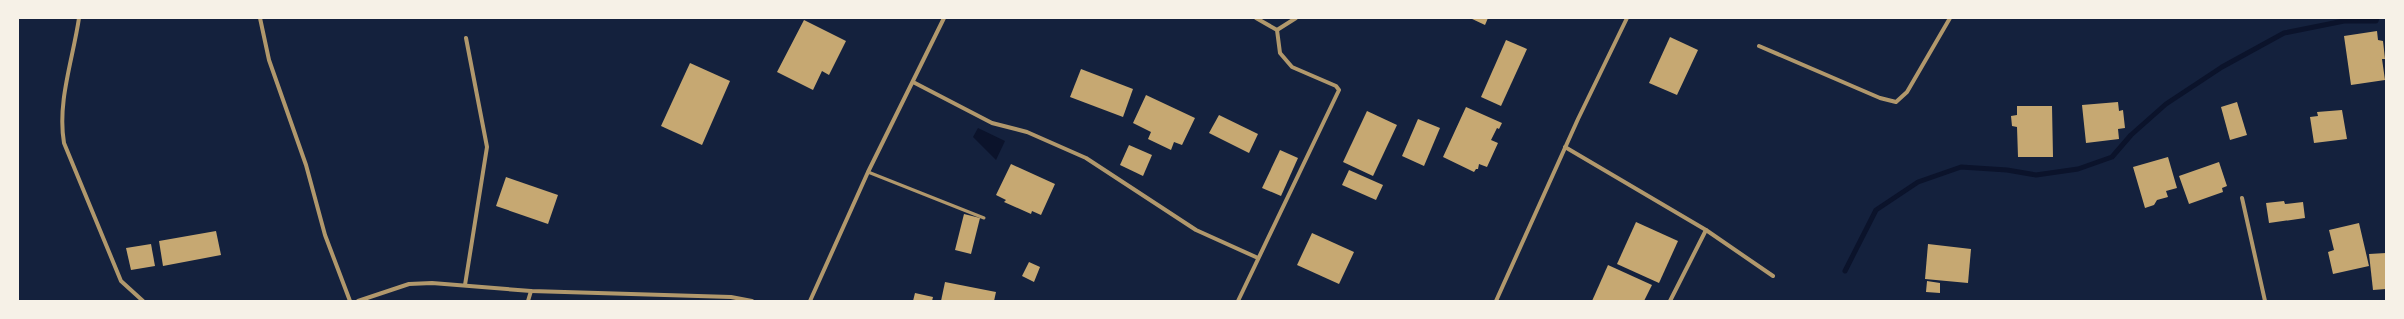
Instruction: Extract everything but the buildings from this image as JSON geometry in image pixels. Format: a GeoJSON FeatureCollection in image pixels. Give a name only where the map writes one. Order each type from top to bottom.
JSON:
{"type":"FeatureCollection","features":[{"type":"Feature","properties":{"kind":"street"},"geometry":{"type":"LineString","coordinates":[[79,18],[62,105],[61,125],[64,143],[120,281],[143,301]]}},
{"type":"Feature","properties":{"kind":"street"},"geometry":{"type":"LineString","coordinates":[[260,18],[269,60],[306,165],[325,235],[350,301]]}},
{"type":"Feature","properties":{"kind":"street"},"geometry":{"type":"LineString","coordinates":[[810,301],[868,172],[944,18]]}},
{"type":"Feature","properties":{"kind":"street"},"geometry":{"type":"LineString","coordinates":[[1256,18],[1277,30]]}},
{"type":"Feature","properties":{"kind":"street"},"geometry":{"type":"LineString","coordinates":[[1277,30],[1296,18]]}},
{"type":"Feature","properties":{"kind":"street"},"geometry":{"type":"LineString","coordinates":[[1496,301],[1565,147],[1627,18]]}},
{"type":"Feature","properties":{"kind":"street"},"geometry":{"type":"LineString","coordinates":[[1759,46],[1880,98],[1896,102],[1906,92],[1950,18]]}},
{"type":"Feature","properties":{"kind":"street"},"geometry":{"type":"LineString","coordinates":[[1238,301],[1339,90],[1336,86],[1300,72],[1292,67],[1280,53],[1277,30]]}},
{"type":"Feature","properties":{"kind":"street"},"geometry":{"type":"LineString","coordinates":[[465,285],[487,147],[466,38]]}},
{"type":"Feature","properties":{"kind":"street"},"geometry":{"type":"LineString","coordinates":[[913,82],[992,123],[1027,132],[1086,158],[1196,230],[1258,258]]}},
{"type":"Feature","properties":{"kind":"street"},"geometry":{"type":"LineString","coordinates":[[1565,147],[1706,230],[1773,276]]}},
{"type":"Feature","properties":{"kind":"street"},"geometry":{"type":"LineString","coordinates":[[2242,198],[2264,301]]}},
{"type":"Feature","properties":{"kind":"street"},"geometry":{"type":"LineString","coordinates":[[1670,301],[1706,230]]}},
{"type":"Feature","properties":{"kind":"street"},"geometry":{"type":"LineString","coordinates":[[358,301],[409,284],[432,283],[531,291],[731,297],[752,301]]}},
{"type":"Feature","properties":{"kind":"street"},"geometry":{"type":"LineString","coordinates":[[528,301],[531,291]]}},
{"type":"Feature","properties":{"kind":"street"},"geometry":{"type":"LineString","coordinates":[[375,301],[376,294]]}},
{"type":"Feature","properties":{"kind":"lane"},"geometry":{"type":"LineString","coordinates":[[868,172],[984,218]]}},
{"type":"Feature","properties":{"kind":"water"},"geometry":{"type":"Polygon","coordinates":[[[978,128],[1005,141],[996,160],[973,137],[978,128]]]}},
{"type":"Feature","properties":{"kind":"waterway"},"geometry":{"type":"LineString","coordinates":[[1845,271],[1876,210],[1918,182],[1961,167],[2007,170],[2036,175],[2078,169],[2112,157],[2131,135],[2166,104],[2222,67],[2284,33],[2344,21],[2376,21],[2377,18]]}}]}
